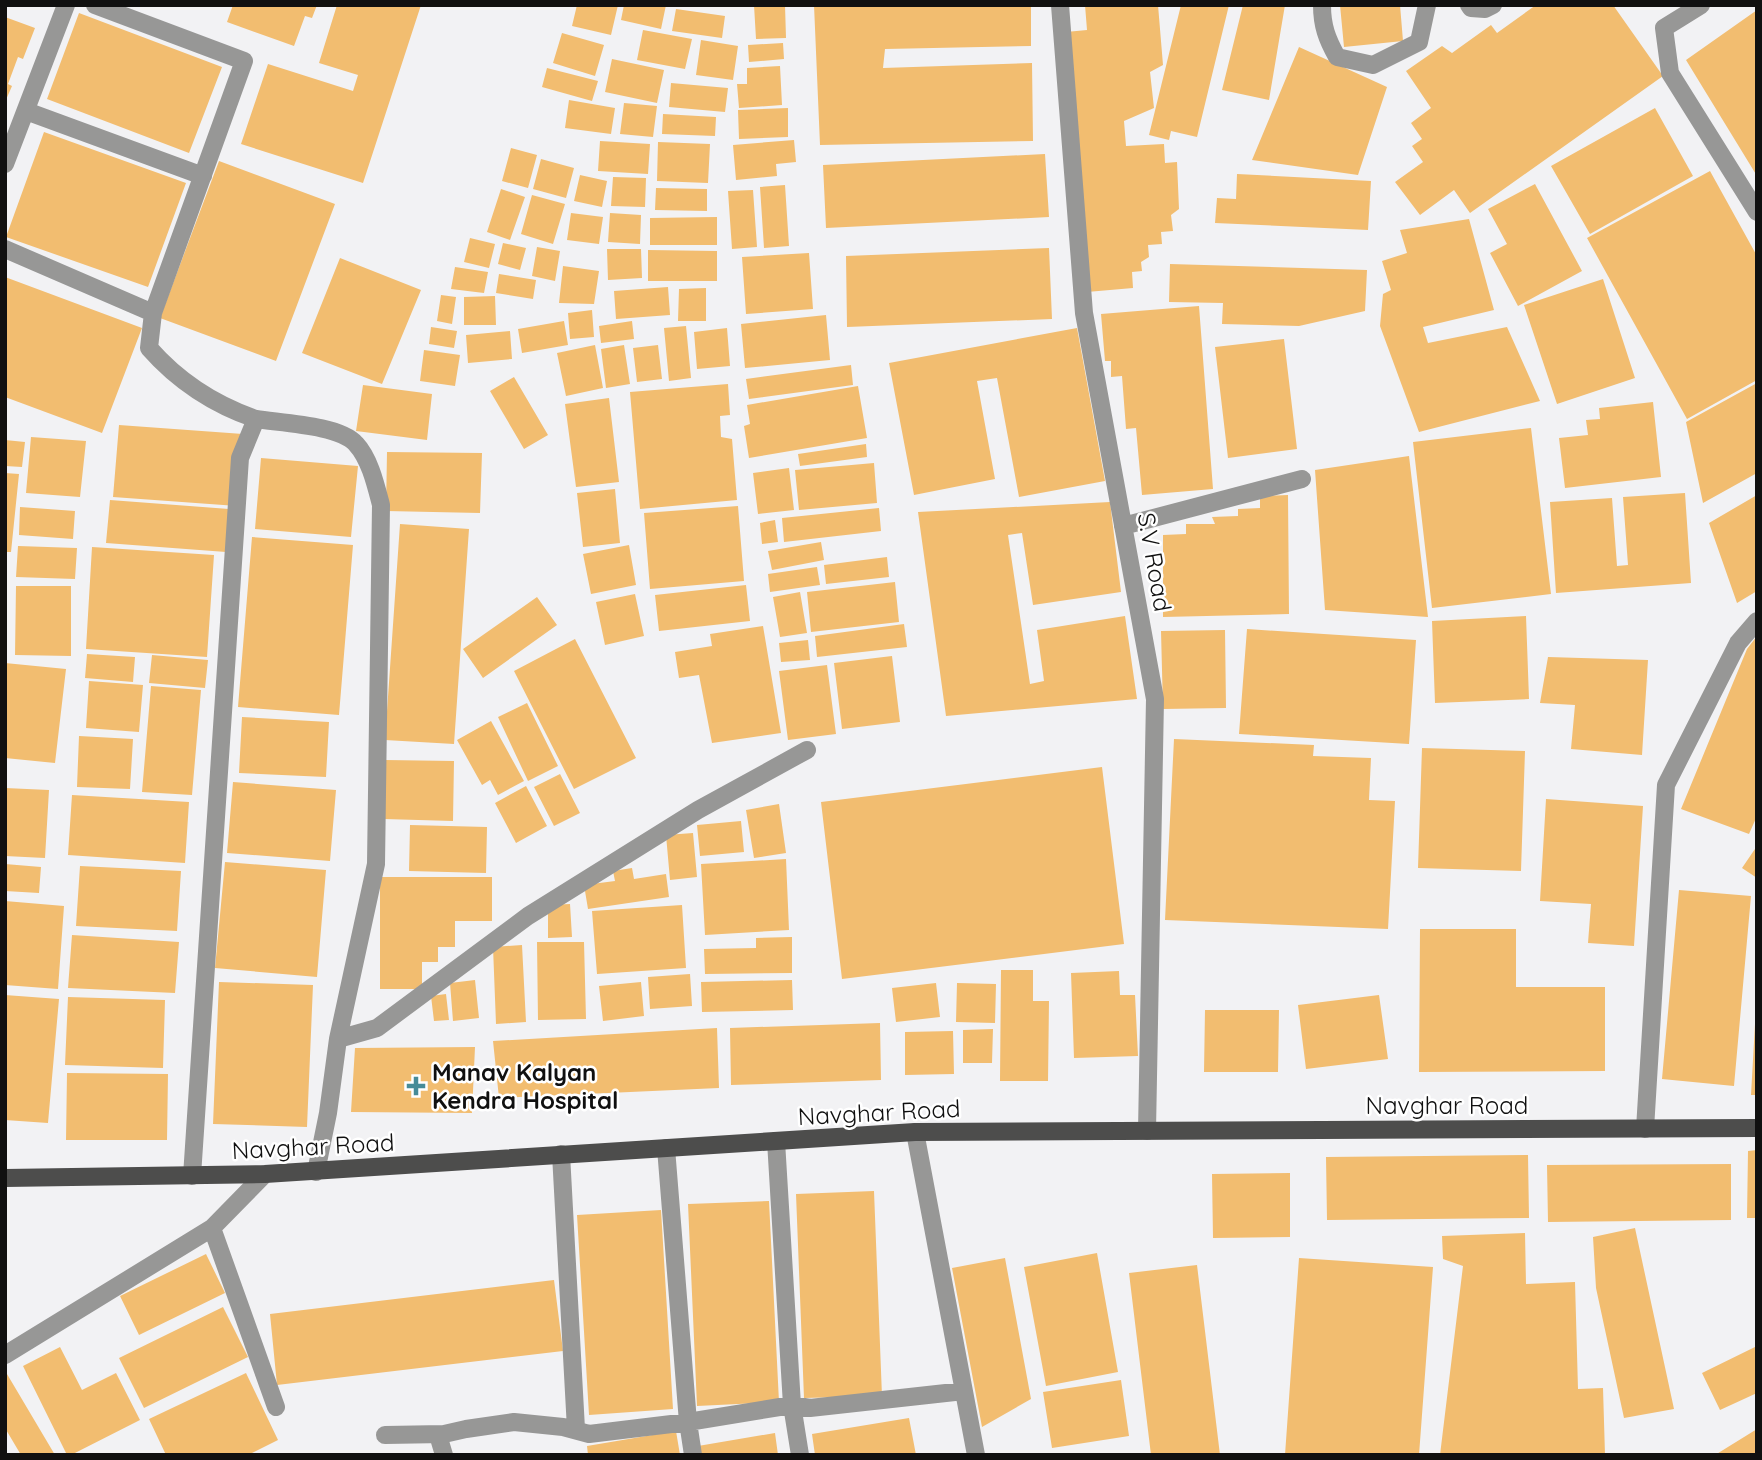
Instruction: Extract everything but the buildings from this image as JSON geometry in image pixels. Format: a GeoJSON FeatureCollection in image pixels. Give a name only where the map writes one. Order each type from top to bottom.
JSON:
{"type":"FeatureCollection","features":[{"type":"Feature","properties":{"kind":"main road","name":"Navghar Road"},"geometry":{"type":"LineString","coordinates":[[5,1178],[316,1172],[915,1132],[1757,1128]]}},
{"type":"Feature","properties":{"kind":"street"},"geometry":{"type":"LineString","coordinates":[[5,164],[66,5]]}},
{"type":"Feature","properties":{"kind":"street"},"geometry":{"type":"LineString","coordinates":[[95,5],[244,61],[153,313],[149,348],[165,367],[205,396],[236,412],[256,419],[334,430],[356,443],[372,472],[381,505],[376,864],[338,1039],[328,1113],[316,1172]]}},
{"type":"Feature","properties":{"kind":"street","name":"S.V Road"},"geometry":{"type":"LineString","coordinates":[[1060,5],[1084,313],[1155,699],[1147,1131]]}},
{"type":"Feature","properties":{"kind":"street"},"geometry":{"type":"LineString","coordinates":[[1322,5],[1322,23],[1337,57],[1373,65],[1419,42],[1427,5]]}},
{"type":"Feature","properties":{"kind":"street"},"geometry":{"type":"LineString","coordinates":[[1469,5],[1471,8],[1485,9],[1493,5]]}},
{"type":"Feature","properties":{"kind":"street"},"geometry":{"type":"LineString","coordinates":[[1701,5],[1664,28],[1670,73],[1755,205]]}},
{"type":"Feature","properties":{"kind":"street"},"geometry":{"type":"LineString","coordinates":[[26,111],[203,176]]}},
{"type":"Feature","properties":{"kind":"street"},"geometry":{"type":"LineString","coordinates":[[5,249],[153,313]]}},
{"type":"Feature","properties":{"kind":"street"},"geometry":{"type":"LineString","coordinates":[[192,1176],[240,458],[256,419]]}},
{"type":"Feature","properties":{"kind":"street"},"geometry":{"type":"LineString","coordinates":[[1123,526],[1302,479]]}},
{"type":"Feature","properties":{"kind":"street"},"geometry":{"type":"LineString","coordinates":[[1645,1129],[1666,785],[1738,643],[1757,621]]}},
{"type":"Feature","properties":{"kind":"street"},"geometry":{"type":"LineString","coordinates":[[338,1039],[377,1028],[528,916],[698,810],[807,750]]}},
{"type":"Feature","properties":{"kind":"street"},"geometry":{"type":"LineString","coordinates":[[915,1132],[976,1455]]}},
{"type":"Feature","properties":{"kind":"street"},"geometry":{"type":"LineString","coordinates":[[775,1141],[792,1405],[800,1455]]}},
{"type":"Feature","properties":{"kind":"street"},"geometry":{"type":"LineString","coordinates":[[666,1148],[693,1455]]}},
{"type":"Feature","properties":{"kind":"street"},"geometry":{"type":"LineString","coordinates":[[561,1154],[576,1429]]}},
{"type":"Feature","properties":{"kind":"street"},"geometry":{"type":"LineString","coordinates":[[5,1355],[212,1228],[265,1174]]}},
{"type":"Feature","properties":{"kind":"street"},"geometry":{"type":"LineString","coordinates":[[212,1228],[276,1407]]}},
{"type":"Feature","properties":{"kind":"street"},"geometry":{"type":"LineString","coordinates":[[385,1436],[438,1435],[514,1422],[576,1429],[589,1434],[688,1422],[792,1405],[810,1408],[964,1391]]}},
{"type":"Feature","properties":{"kind":"street"},"geometry":{"type":"LineString","coordinates":[[438,1435],[444,1455]]}},
{"type":"Feature","properties":{"kind":"place","name":"Manav Kalyan Kendra Hospital"},"geometry":{"type":"Point","coordinates":[416,1086]}}]}
